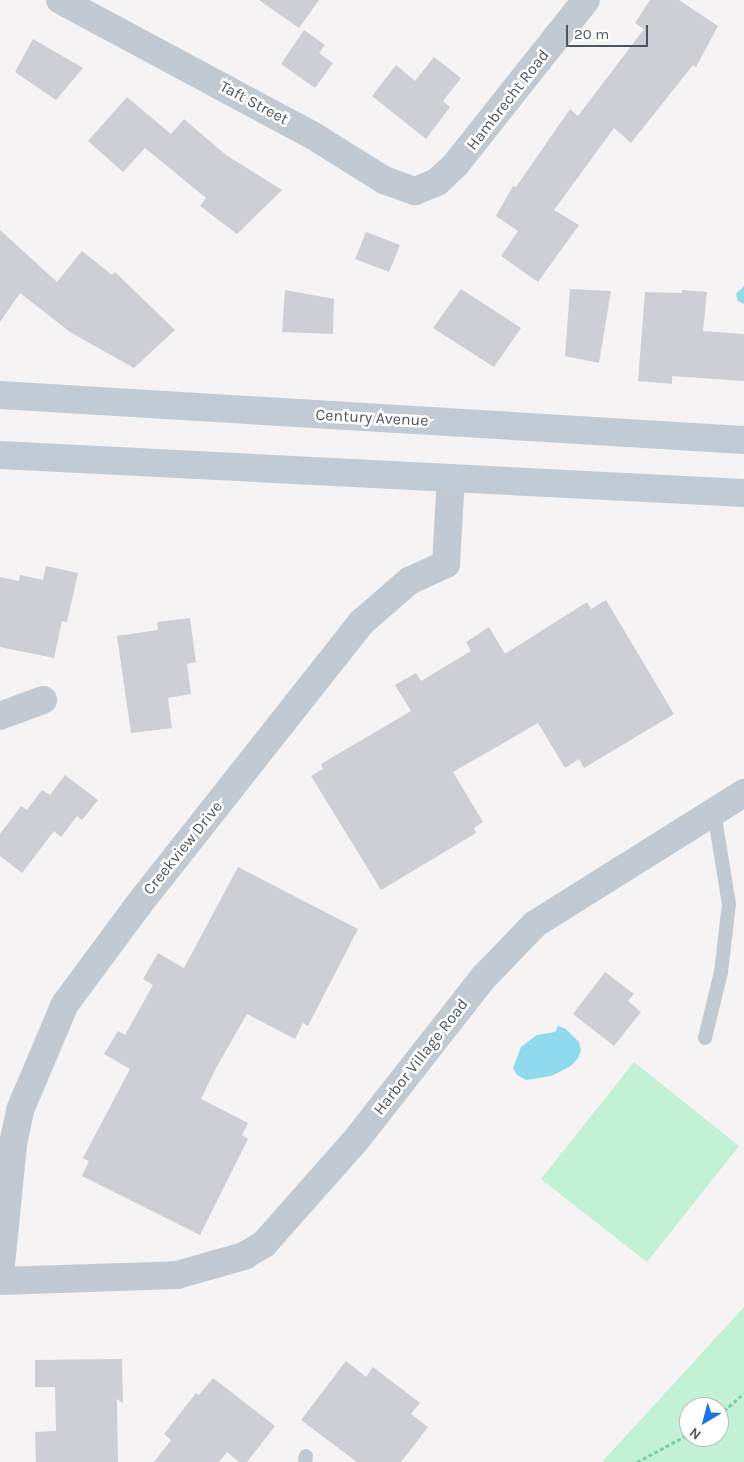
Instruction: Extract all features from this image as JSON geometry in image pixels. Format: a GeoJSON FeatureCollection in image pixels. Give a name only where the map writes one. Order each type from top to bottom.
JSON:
{"type":"FeatureCollection","features":[{"type":"Feature","properties":{"kind":"main road","name":"Century Avenue"},"geometry":{"type":"LineString","coordinates":[[0,395],[744,440]]}},
{"type":"Feature","properties":{"kind":"main road"},"geometry":{"type":"LineString","coordinates":[[0,455],[744,493]]}},
{"type":"Feature","properties":{"kind":"street","name":"Taft Street"},"geometry":{"type":"LineString","coordinates":[[60,0],[298,127],[400,188],[421,190],[446,175]]}},
{"type":"Feature","properties":{"kind":"street","name":"Hambrecht Road"},"geometry":{"type":"LineString","coordinates":[[446,175],[586,0]]}},
{"type":"Feature","properties":{"kind":"street","name":"Creekview Drive"},"geometry":{"type":"LineString","coordinates":[[0,1275],[13,1144],[20,1110],[65,1004],[138,904],[362,622],[409,581],[446,564],[451,478]]}},
{"type":"Feature","properties":{"kind":"street"},"geometry":{"type":"LineString","coordinates":[[0,716],[43,700]]}},
{"type":"Feature","properties":{"kind":"street","name":"Harbor Village Road"},"geometry":{"type":"LineString","coordinates":[[0,1281],[177,1275],[244,1256],[264,1244],[356,1140],[484,977],[535,924],[744,793]]}},
{"type":"Feature","properties":{"kind":"lane"},"geometry":{"type":"LineString","coordinates":[[705,1038],[721,972],[729,904],[714,812]]}},
{"type":"Feature","properties":{"kind":"path"},"geometry":{"type":"LineString","coordinates":[[729,1406],[744,1393]]}},
{"type":"Feature","properties":{"kind":"path"},"geometry":{"type":"LineString","coordinates":[[637,1462],[679,1439]]}},
{"type":"Feature","properties":{"kind":"green space"},"geometry":{"type":"Polygon","coordinates":[[[634,1062],[739,1146],[647,1262],[541,1179],[634,1062]]]}},
{"type":"Feature","properties":{"kind":"green space"},"geometry":{"type":"Polygon","coordinates":[[[744,1307],[744,1462],[602,1462],[744,1307]]]}},
{"type":"Feature","properties":{"kind":"water"},"geometry":{"type":"Polygon","coordinates":[[[744,286],[744,304],[738,301],[736,294],[744,286]]]}},
{"type":"Feature","properties":{"kind":"water"},"geometry":{"type":"Polygon","coordinates":[[[558,1026],[566,1029],[579,1042],[581,1050],[578,1058],[571,1066],[551,1076],[526,1080],[517,1075],[513,1068],[521,1047],[537,1035],[555,1032],[558,1026]]]}},
{"type":"Feature","properties":{"kind":"building"},"geometry":{"type":"Polygon","coordinates":[[[259,0],[319,0],[299,28],[259,0]]]}},
{"type":"Feature","properties":{"kind":"building"},"geometry":{"type":"Polygon","coordinates":[[[650,0],[679,0],[718,26],[696,67],[693,65],[631,143],[614,128],[554,210],[579,225],[538,282],[501,256],[518,231],[496,216],[513,186],[516,187],[570,109],[578,116],[644,29],[635,23],[650,0]]]}},
{"type":"Feature","properties":{"kind":"building"},"geometry":{"type":"Polygon","coordinates":[[[304,30],[325,45],[319,53],[333,63],[315,88],[281,64],[304,30]]]}},
{"type":"Feature","properties":{"kind":"building"},"geometry":{"type":"Polygon","coordinates":[[[33,39],[83,68],[56,100],[15,72],[33,39]]]}},
{"type":"Feature","properties":{"kind":"building"},"geometry":{"type":"Polygon","coordinates":[[[434,57],[461,78],[443,101],[450,107],[426,139],[372,96],[396,65],[415,81],[434,57]]]}},
{"type":"Feature","properties":{"kind":"building"},"geometry":{"type":"Polygon","coordinates":[[[127,97],[171,134],[184,119],[226,155],[282,190],[237,234],[200,206],[206,198],[145,148],[123,172],[88,141],[127,97]]]}},
{"type":"Feature","properties":{"kind":"building"},"geometry":{"type":"Polygon","coordinates":[[[0,230],[57,282],[82,251],[112,275],[115,272],[175,330],[134,368],[70,332],[20,293],[0,322],[0,230]]]}},
{"type":"Feature","properties":{"kind":"building"},"geometry":{"type":"Polygon","coordinates":[[[366,232],[400,245],[389,272],[355,259],[366,232]]]}},
{"type":"Feature","properties":{"kind":"building"},"geometry":{"type":"Polygon","coordinates":[[[461,289],[521,328],[494,367],[433,328],[461,289]]]}},
{"type":"Feature","properties":{"kind":"building"},"geometry":{"type":"Polygon","coordinates":[[[570,289],[611,291],[599,363],[565,356],[570,289]]]}},
{"type":"Feature","properties":{"kind":"building"},"geometry":{"type":"Polygon","coordinates":[[[285,290],[334,299],[333,334],[282,332],[285,290]]]}},
{"type":"Feature","properties":{"kind":"building"},"geometry":{"type":"Polygon","coordinates":[[[682,290],[707,292],[703,331],[744,334],[744,381],[672,376],[672,384],[638,381],[645,292],[682,293],[682,290]]]}},
{"type":"Feature","properties":{"kind":"building"},"geometry":{"type":"Polygon","coordinates":[[[46,566],[78,573],[67,622],[62,621],[54,658],[0,647],[0,577],[19,581],[20,575],[43,580],[46,566]]]}},
{"type":"Feature","properties":{"kind":"building"},"geometry":{"type":"Polygon","coordinates":[[[606,600],[674,714],[584,768],[579,759],[565,768],[538,723],[453,772],[483,822],[474,828],[476,833],[381,890],[311,776],[323,769],[321,764],[411,711],[395,685],[416,673],[421,681],[471,651],[466,642],[489,627],[505,654],[587,602],[591,609],[606,600]]]}},
{"type":"Feature","properties":{"kind":"building"},"geometry":{"type":"Polygon","coordinates":[[[190,618],[196,662],[187,664],[191,694],[168,698],[172,728],[131,733],[117,636],[158,630],[157,622],[190,618]]]}},
{"type":"Feature","properties":{"kind":"building"},"geometry":{"type":"Polygon","coordinates":[[[65,775],[98,800],[82,820],[77,816],[61,837],[54,831],[22,873],[0,856],[0,834],[21,806],[27,810],[42,790],[50,795],[65,775]]]}},
{"type":"Feature","properties":{"kind":"building"},"geometry":{"type":"Polygon","coordinates":[[[238,867],[358,929],[308,1026],[303,1023],[295,1039],[247,1014],[216,1068],[201,1099],[248,1123],[242,1135],[248,1139],[200,1235],[82,1176],[89,1161],[83,1158],[130,1069],[104,1054],[118,1031],[125,1035],[153,985],[143,979],[158,953],[184,968],[238,867]]]}},
{"type":"Feature","properties":{"kind":"building"},"geometry":{"type":"Polygon","coordinates":[[[605,972],[634,994],[628,1001],[641,1012],[614,1046],[573,1014],[605,972]]]}},
{"type":"Feature","properties":{"kind":"building"},"geometry":{"type":"Polygon","coordinates":[[[122,1359],[123,1403],[117,1399],[118,1462],[36,1462],[35,1432],[56,1431],[55,1387],[35,1387],[35,1360],[122,1359]]]}},
{"type":"Feature","properties":{"kind":"building"},"geometry":{"type":"Polygon","coordinates":[[[346,1361],[366,1377],[373,1367],[420,1403],[411,1414],[428,1427],[401,1462],[357,1462],[301,1420],[346,1361]]]}},
{"type":"Feature","properties":{"kind":"building"},"geometry":{"type":"Polygon","coordinates":[[[213,1378],[275,1426],[247,1462],[239,1462],[227,1452],[219,1462],[154,1462],[171,1440],[164,1434],[196,1393],[199,1395],[213,1378]]]}}]}
